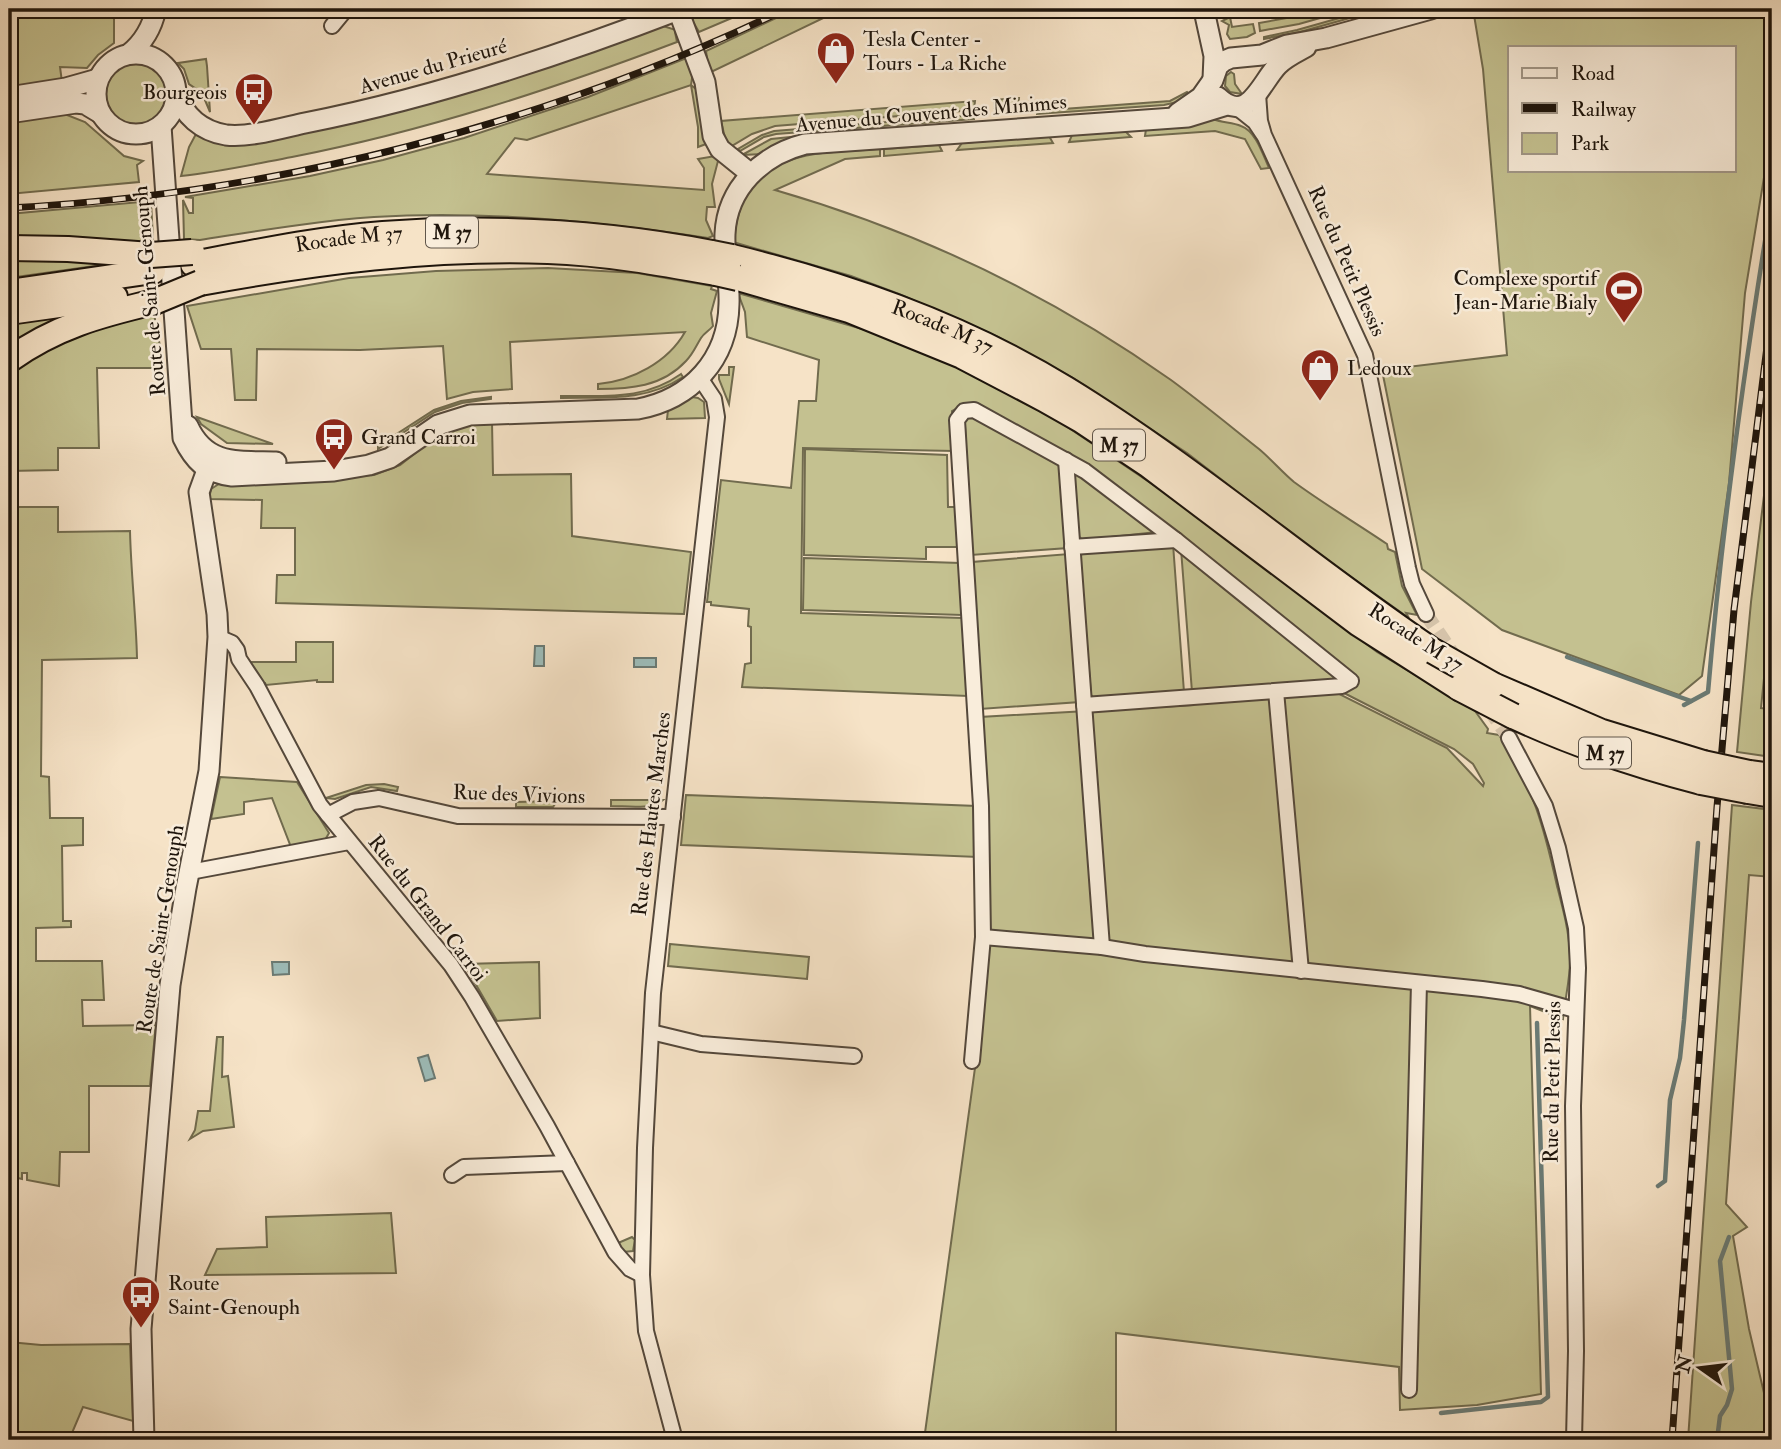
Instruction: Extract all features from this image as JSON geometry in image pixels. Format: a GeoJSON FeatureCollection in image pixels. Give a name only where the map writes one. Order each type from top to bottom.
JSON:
{"type":"FeatureCollection","features":[{"type":"Feature","properties":{"kind":"highway","name":"Rocade M 37"},"geometry":{"type":"LineString","coordinates":[[9,312],[152,280],[195,266],[383,234],[544,231],[621,238],[724,265],[857,292],[953,331],[1063,387],[1158,449],[1368,607],[1433,651],[1493,685],[1702,773]]}},
{"type":"Feature","properties":{"kind":"highway"},"geometry":{"type":"LineString","coordinates":[[9,248],[68,249],[152,280]]}},
{"type":"Feature","properties":{"kind":"highway","name":"Rocade M 37"},"geometry":{"type":"LineString","coordinates":[[195,266],[469,251],[549,251],[664,264],[724,265],[849,310],[962,356],[1053,404],[1147,464],[1359,624],[1459,688],[1511,727],[1546,731],[1627,761],[1756,780],[1772,795]]}},
{"type":"Feature","properties":{"kind":"highway"},"geometry":{"type":"LineString","coordinates":[[9,360],[44,337],[77,322],[152,280],[195,266]]}},
{"type":"Feature","properties":{"kind":"highway","name":"Rocade M 37"},"geometry":{"type":"LineString","coordinates":[[9,292],[152,280]]}},
{"type":"Feature","properties":{"kind":"street"},"geometry":{"type":"LineString","coordinates":[[331,26],[346,9]]}},
{"type":"Feature","properties":{"kind":"street"},"geometry":{"type":"LineString","coordinates":[[679,9],[705,82],[713,136],[718,146],[751,174]]}},
{"type":"Feature","properties":{"kind":"street","name":"Avenue du Prieuré"},"geometry":{"type":"LineString","coordinates":[[163,125],[194,121],[220,134],[239,135],[364,110],[579,47],[679,9]]}},
{"type":"Feature","properties":{"kind":"street","name":"Avenue du Couvent des Minimes"},"geometry":{"type":"LineString","coordinates":[[1164,118],[1197,101],[1224,61],[1262,55],[1287,45],[1326,38],[1431,9]]}},
{"type":"Feature","properties":{"kind":"street"},"geometry":{"type":"LineString","coordinates":[[1204,12],[1221,42],[1238,58],[1258,71],[1260,89]]}},
{"type":"Feature","properties":{"kind":"street"},"geometry":{"type":"LineString","coordinates":[[1204,12],[1214,56],[1215,93],[1231,105]]}},
{"type":"Feature","properties":{"kind":"street"},"geometry":{"type":"LineString","coordinates":[[155,16],[162,63],[172,77],[181,104],[194,121]]}},
{"type":"Feature","properties":{"kind":"street"},"geometry":{"type":"LineString","coordinates":[[155,16],[140,44],[129,54],[108,65],[98,79],[96,100],[100,113],[110,126],[125,134],[146,134],[163,125],[174,107],[176,93]]}},
{"type":"Feature","properties":{"kind":"street","name":"Avenue du Couvent des Minimes"},"geometry":{"type":"LineString","coordinates":[[212,464],[232,476],[334,471],[390,458],[438,425],[462,416],[638,409],[656,405],[674,397],[700,378],[716,354],[727,324],[729,304],[725,238],[727,217],[736,195],[751,174],[787,149],[805,144],[1188,117],[1249,103],[1283,61],[1326,38]]}},
{"type":"Feature","properties":{"kind":"street"},"geometry":{"type":"LineString","coordinates":[[129,54],[146,55],[162,63]]}},
{"type":"Feature","properties":{"kind":"street"},"geometry":{"type":"LineString","coordinates":[[9,97],[66,88],[98,79]]}},
{"type":"Feature","properties":{"kind":"street","name":"Rue du Petit Plessis"},"geometry":{"type":"LineString","coordinates":[[1260,89],[1260,121],[1264,135],[1365,355],[1408,568],[1426,614]]}},
{"type":"Feature","properties":{"kind":"street"},"geometry":{"type":"LineString","coordinates":[[9,113],[76,103],[85,104],[100,113]]}},
{"type":"Feature","properties":{"kind":"street","name":"Rue du Petit Plessis"},"geometry":{"type":"LineString","coordinates":[[1231,105],[1255,122],[1264,135]]}},
{"type":"Feature","properties":{"kind":"street","name":"Route de Saint-Genouph"},"geometry":{"type":"LineString","coordinates":[[144,1440],[141,1329],[170,985],[209,771],[217,647],[217,614],[199,502],[199,492],[212,464],[195,458],[183,438],[163,173],[163,125]]}},
{"type":"Feature","properties":{"kind":"street","name":"Route de Saint-Genouph"},"geometry":{"type":"LineString","coordinates":[[125,134],[140,144],[163,173]]}},
{"type":"Feature","properties":{"kind":"street","name":"Rue des Hautes Marches"},"geometry":{"type":"LineString","coordinates":[[643,1267],[645,1148],[653,993],[717,417],[712,395],[700,378]]}},
{"type":"Feature","properties":{"kind":"street"},"geometry":{"type":"LineString","coordinates":[[972,1061],[984,937],[981,807],[957,420],[964,411],[974,410],[1085,471],[1176,540],[1351,681],[1342,686],[1084,705]]}},
{"type":"Feature","properties":{"kind":"street"},"geometry":{"type":"LineString","coordinates":[[1066,460],[1102,947]]}},
{"type":"Feature","properties":{"kind":"street"},"geometry":{"type":"LineString","coordinates":[[1072,547],[1176,540]]}},
{"type":"Feature","properties":{"kind":"street","name":"Rue du Grand Carroi"},"geometry":{"type":"LineString","coordinates":[[217,647],[239,659],[328,815],[451,965],[493,1032],[622,1260],[643,1267]]}},
{"type":"Feature","properties":{"kind":"street"},"geometry":{"type":"LineString","coordinates":[[1276,691],[1301,971]]}},
{"type":"Feature","properties":{"kind":"street","name":"Rue du Petit Plessis"},"geometry":{"type":"LineString","coordinates":[[1511,727],[1545,806],[1558,848],[1576,928],[1578,968],[1573,1107],[1576,1351],[1574,1440]]}},
{"type":"Feature","properties":{"kind":"street","name":"Rue des Vivions"},"geometry":{"type":"LineString","coordinates":[[328,815],[353,803],[379,798],[468,817],[673,817]]}},
{"type":"Feature","properties":{"kind":"street"},"geometry":{"type":"LineString","coordinates":[[190,872],[349,842]]}},
{"type":"Feature","properties":{"kind":"street"},"geometry":{"type":"LineString","coordinates":[[984,937],[1102,947],[1519,994],[1575,1010]]}},
{"type":"Feature","properties":{"kind":"street"},"geometry":{"type":"LineString","coordinates":[[1409,1390],[1419,983]]}},
{"type":"Feature","properties":{"kind":"street"},"geometry":{"type":"LineString","coordinates":[[651,1032],[701,1044],[855,1056]]}},
{"type":"Feature","properties":{"kind":"street"},"geometry":{"type":"LineString","coordinates":[[452,1175],[464,1167],[567,1163]]}},
{"type":"Feature","properties":{"kind":"street"},"geometry":{"type":"LineString","coordinates":[[643,1267],[646,1331],[675,1440]]}},
{"type":"Feature","properties":{"kind":"green space"},"geometry":{"type":"Polygon","coordinates":[[[9,9],[114,9],[114,43],[87,68],[60,67],[62,82],[9,91],[9,9]]]}},
{"type":"Feature","properties":{"kind":"green space"},"geometry":{"type":"Polygon","coordinates":[[[707,9],[753,9],[699,32],[692,20],[698,12],[707,9]]]}},
{"type":"Feature","properties":{"kind":"green space"},"geometry":{"type":"Polygon","coordinates":[[[795,9],[842,9],[709,73],[706,51],[795,9]]]}},
{"type":"Feature","properties":{"kind":"green space"},"geometry":{"type":"Polygon","coordinates":[[[1337,9],[1352,9],[1299,24],[1260,31],[1259,23],[1337,9]]]}},
{"type":"Feature","properties":{"kind":"green space","name":"Complexe sportif Jean-Marie Bialy"},"geometry":{"type":"Polygon","coordinates":[[[1473,9],[1772,9],[1772,129],[1745,293],[1729,483],[1702,676],[1679,695],[1502,630],[1422,569],[1382,370],[1507,355],[1483,69],[1473,9]]]}},
{"type":"Feature","properties":{"kind":"green space"},"geometry":{"type":"Polygon","coordinates":[[[1357,13],[1357,16],[1300,32],[1264,39],[1264,37],[1357,13]]]}},
{"type":"Feature","properties":{"kind":"green space"},"geometry":{"type":"Polygon","coordinates":[[[1230,17],[1232,27],[1253,24],[1255,33],[1230,39],[1227,34],[1229,25],[1222,21],[1230,17]]]}},
{"type":"Feature","properties":{"kind":"green space"},"geometry":{"type":"Polygon","coordinates":[[[663,26],[676,30],[677,42],[487,108],[342,147],[181,176],[189,147],[196,134],[222,142],[663,26]]]}},
{"type":"Feature","properties":{"kind":"green space"},"geometry":{"type":"Polygon","coordinates":[[[689,57],[693,72],[691,85],[527,140],[515,138],[487,174],[704,190],[704,168],[698,159],[715,156],[718,161],[712,184],[715,207],[707,207],[706,220],[713,236],[708,238],[541,218],[416,215],[352,219],[200,240],[184,239],[183,200],[189,213],[193,213],[193,198],[185,197],[310,176],[464,138],[588,97],[689,57]]]}},
{"type":"Feature","properties":{"kind":"green space"},"geometry":{"type":"Polygon","coordinates":[[[206,59],[210,112],[202,93],[189,84],[184,69],[178,63],[206,59]]]}},
{"type":"Feature","properties":{"kind":"green space"},"geometry":{"type":"Polygon","coordinates":[[[129,63],[141,63],[157,72],[164,82],[164,106],[157,116],[141,125],[129,125],[118,120],[109,111],[104,100],[104,88],[109,77],[118,68],[129,63]]]}},
{"type":"Feature","properties":{"kind":"green space"},"geometry":{"type":"Polygon","coordinates":[[[1231,72],[1242,94],[1230,92],[1225,86],[1226,76],[1231,72]]]}},
{"type":"Feature","properties":{"kind":"green space"},"geometry":{"type":"Polygon","coordinates":[[[691,85],[696,89],[706,144],[698,147],[698,127],[691,85]]]}},
{"type":"Feature","properties":{"kind":"green space"},"geometry":{"type":"Polygon","coordinates":[[[1187,92],[1189,94],[1177,102],[1164,105],[1037,114],[1037,111],[1170,101],[1187,92]]]}},
{"type":"Feature","properties":{"kind":"green space"},"geometry":{"type":"Polygon","coordinates":[[[1019,98],[1018,107],[994,108],[994,100],[1019,98]]]}},
{"type":"Feature","properties":{"kind":"green space"},"geometry":{"type":"Polygon","coordinates":[[[975,101],[974,110],[775,126],[752,134],[730,147],[721,121],[975,101]]]}},
{"type":"Feature","properties":{"kind":"green space"},"geometry":{"type":"Polygon","coordinates":[[[66,111],[67,115],[85,122],[124,156],[143,161],[137,165],[139,182],[9,194],[9,121],[66,111]]]}},
{"type":"Feature","properties":{"kind":"green space"},"geometry":{"type":"Polygon","coordinates":[[[974,115],[974,119],[776,134],[764,137],[740,151],[738,149],[774,131],[974,115]]]}},
{"type":"Feature","properties":{"kind":"green space"},"geometry":{"type":"Polygon","coordinates":[[[1213,119],[1238,125],[1251,133],[1269,168],[1261,169],[1245,139],[1215,131],[1145,136],[1146,129],[1213,119]]]}},
{"type":"Feature","properties":{"kind":"green space"},"geometry":{"type":"Polygon","coordinates":[[[1125,131],[1131,137],[1069,142],[1072,135],[1125,131]]]}},
{"type":"Feature","properties":{"kind":"green space"},"geometry":{"type":"Polygon","coordinates":[[[810,135],[763,154],[742,155],[771,139],[810,135]]]}},
{"type":"Feature","properties":{"kind":"green space"},"geometry":{"type":"Polygon","coordinates":[[[1049,136],[1053,143],[957,150],[962,143],[1049,136]]]}},
{"type":"Feature","properties":{"kind":"green space"},"geometry":{"type":"Polygon","coordinates":[[[939,145],[942,151],[884,156],[884,149],[939,145]]]}},
{"type":"Feature","properties":{"kind":"green space"},"geometry":{"type":"Polygon","coordinates":[[[880,149],[880,156],[845,159],[775,190],[828,206],[931,245],[1030,293],[1125,349],[1204,405],[1259,449],[1294,482],[1387,544],[1388,549],[1395,552],[1402,586],[1417,615],[1406,613],[1409,618],[1317,553],[1187,453],[1073,378],[998,337],[851,276],[733,242],[742,204],[753,186],[767,172],[783,163],[820,153],[880,149]]]}},
{"type":"Feature","properties":{"kind":"green space"},"geometry":{"type":"Polygon","coordinates":[[[140,202],[144,221],[151,202],[153,239],[148,245],[9,238],[9,214],[140,202]]]}},
{"type":"Feature","properties":{"kind":"green space"},"geometry":{"type":"Polygon","coordinates":[[[9,257],[130,261],[9,278],[9,257]]]}},
{"type":"Feature","properties":{"kind":"green space"},"geometry":{"type":"Polygon","coordinates":[[[548,268],[637,273],[712,286],[711,289],[717,291],[711,313],[713,326],[702,336],[677,370],[656,381],[634,387],[598,389],[598,384],[624,379],[648,368],[669,352],[685,332],[510,342],[512,389],[473,392],[447,399],[443,346],[360,350],[257,349],[256,400],[235,400],[231,349],[201,349],[187,306],[349,278],[436,271],[548,268]]]}},
{"type":"Feature","properties":{"kind":"green space"},"geometry":{"type":"Polygon","coordinates":[[[738,293],[876,333],[968,372],[1060,422],[1161,490],[1377,652],[1475,711],[1488,729],[1487,733],[1499,735],[1521,772],[1542,826],[1565,920],[1570,955],[1563,1019],[1530,1006],[1541,1394],[1477,1405],[1400,1410],[1399,1367],[1116,1333],[1116,1440],[924,1440],[975,1068],[986,955],[980,717],[1193,705],[1181,549],[1337,677],[1337,693],[1447,748],[1483,786],[1484,783],[1473,764],[1454,749],[1342,692],[1350,679],[1230,576],[975,404],[965,404],[952,411],[954,451],[803,448],[801,613],[963,618],[968,696],[742,687],[745,664],[751,663],[749,609],[711,605],[711,602],[707,602],[721,480],[791,488],[799,401],[816,401],[819,360],[747,337],[745,312],[738,293]]]}},
{"type":"Feature","properties":{"kind":"green space"},"geometry":{"type":"Polygon","coordinates":[[[154,314],[164,368],[97,368],[99,448],[58,448],[58,470],[9,471],[9,373],[47,346],[80,332],[154,314]]]}},
{"type":"Feature","properties":{"kind":"green space"},"geometry":{"type":"Polygon","coordinates":[[[63,317],[9,353],[9,324],[63,317]]]}},
{"type":"Feature","properties":{"kind":"green space"},"geometry":{"type":"Polygon","coordinates":[[[729,367],[734,367],[729,404],[719,375],[729,375],[729,367]]]}},
{"type":"Feature","properties":{"kind":"green space"},"geometry":{"type":"Polygon","coordinates":[[[681,374],[683,377],[669,385],[639,394],[609,398],[561,398],[638,393],[667,383],[681,374]]]}},
{"type":"Feature","properties":{"kind":"green space"},"geometry":{"type":"Polygon","coordinates":[[[491,397],[435,412],[378,449],[378,446],[434,410],[461,401],[491,397]]]}},
{"type":"Feature","properties":{"kind":"green space"},"geometry":{"type":"Polygon","coordinates":[[[692,397],[704,402],[705,418],[667,419],[668,410],[692,397]]]}},
{"type":"Feature","properties":{"kind":"green space"},"geometry":{"type":"Polygon","coordinates":[[[969,415],[1062,464],[1068,548],[971,555],[965,426],[969,415]]]}},
{"type":"Feature","properties":{"kind":"green space"},"geometry":{"type":"Polygon","coordinates":[[[197,417],[273,444],[227,443],[201,424],[197,417]]]}},
{"type":"Feature","properties":{"kind":"green space"},"geometry":{"type":"Polygon","coordinates":[[[492,422],[493,475],[571,474],[572,536],[691,552],[684,614],[276,603],[277,575],[295,575],[295,528],[261,528],[262,500],[209,499],[211,489],[222,482],[374,475],[400,465],[432,440],[449,431],[471,424],[492,422]]]}},
{"type":"Feature","properties":{"kind":"green space"},"geometry":{"type":"Polygon","coordinates":[[[1772,430],[1772,599],[1761,708],[1772,709],[1772,757],[1737,752],[1751,602],[1772,430]]]}},
{"type":"Feature","properties":{"kind":"green space"},"geometry":{"type":"Polygon","coordinates":[[[805,449],[947,455],[948,507],[956,507],[959,547],[926,547],[926,559],[804,555],[805,449]]]}},
{"type":"Feature","properties":{"kind":"green space"},"geometry":{"type":"Polygon","coordinates":[[[1073,469],[1157,532],[1083,540],[1078,536],[1073,469]]]}},
{"type":"Feature","properties":{"kind":"green space"},"geometry":{"type":"Polygon","coordinates":[[[9,507],[58,507],[58,532],[130,531],[137,658],[42,660],[41,776],[49,777],[50,818],[83,818],[83,845],[62,846],[63,921],[71,921],[71,927],[36,928],[36,961],[102,961],[104,1000],[82,1000],[83,1026],[156,1023],[150,1086],[89,1086],[89,1152],[60,1152],[59,1186],[27,1180],[27,1173],[22,1173],[22,1179],[9,1176],[9,507]]]}},
{"type":"Feature","properties":{"kind":"green space"},"geometry":{"type":"Polygon","coordinates":[[[1173,544],[1184,692],[1094,698],[1091,695],[1080,557],[1084,551],[1173,544]]]}},
{"type":"Feature","properties":{"kind":"green space"},"geometry":{"type":"Polygon","coordinates":[[[1069,554],[1080,702],[980,709],[972,562],[1069,554]]]}},
{"type":"Feature","properties":{"kind":"green space"},"geometry":{"type":"Polygon","coordinates":[[[804,558],[960,563],[962,615],[803,610],[804,558]]]}},
{"type":"Feature","properties":{"kind":"green space"},"geometry":{"type":"Polygon","coordinates":[[[296,642],[333,642],[333,682],[317,680],[266,685],[262,683],[249,662],[296,662],[296,642]]]}},
{"type":"Feature","properties":{"kind":"green space"},"geometry":{"type":"Polygon","coordinates":[[[220,777],[297,782],[329,833],[325,840],[291,847],[272,798],[244,802],[244,814],[211,819],[220,777]]]}},
{"type":"Feature","properties":{"kind":"green space"},"geometry":{"type":"Polygon","coordinates":[[[384,784],[398,787],[397,791],[371,787],[335,799],[326,798],[366,785],[384,784]]]}},
{"type":"Feature","properties":{"kind":"green space"},"geometry":{"type":"Polygon","coordinates":[[[686,795],[977,806],[978,857],[681,845],[686,795]]]}},
{"type":"Feature","properties":{"kind":"green space"},"geometry":{"type":"Polygon","coordinates":[[[611,800],[663,800],[638,807],[611,806],[611,800]]]}},
{"type":"Feature","properties":{"kind":"green space"},"geometry":{"type":"Polygon","coordinates":[[[557,801],[553,807],[516,807],[516,802],[557,801]]]}},
{"type":"Feature","properties":{"kind":"green space"},"geometry":{"type":"Polygon","coordinates":[[[1732,805],[1772,810],[1772,877],[1749,875],[1726,1204],[1747,1227],[1733,1236],[1749,1329],[1772,1427],[1772,1440],[1688,1440],[1732,805]]]}},
{"type":"Feature","properties":{"kind":"green space"},"geometry":{"type":"Polygon","coordinates":[[[670,944],[809,957],[807,979],[668,966],[670,944]]]}},
{"type":"Feature","properties":{"kind":"green space"},"geometry":{"type":"Polygon","coordinates":[[[539,962],[540,1018],[497,1021],[464,964],[539,962]]]}},
{"type":"Feature","properties":{"kind":"green space"},"geometry":{"type":"Polygon","coordinates":[[[217,1037],[223,1037],[222,1077],[228,1076],[234,1127],[203,1131],[190,1139],[195,1130],[198,1111],[210,1111],[217,1037]]]}},
{"type":"Feature","properties":{"kind":"green space"},"geometry":{"type":"Polygon","coordinates":[[[391,1213],[396,1273],[205,1275],[217,1249],[267,1247],[266,1217],[391,1213]]]}},
{"type":"Feature","properties":{"kind":"green space"},"geometry":{"type":"Polygon","coordinates":[[[632,1237],[635,1240],[633,1251],[623,1252],[618,1243],[632,1237]]]}},
{"type":"Feature","properties":{"kind":"green space"},"geometry":{"type":"Polygon","coordinates":[[[9,1342],[41,1345],[130,1344],[133,1421],[83,1407],[69,1440],[9,1440],[9,1342]]]}},
{"type":"Feature","properties":{"kind":"water"},"geometry":{"type":"Polygon","coordinates":[[[535,646],[544,646],[544,666],[534,666],[535,646]]]}},
{"type":"Feature","properties":{"kind":"water"},"geometry":{"type":"Polygon","coordinates":[[[634,658],[656,658],[656,667],[634,667],[634,658]]]}},
{"type":"Feature","properties":{"kind":"water"},"geometry":{"type":"Polygon","coordinates":[[[272,962],[289,962],[289,974],[273,975],[272,962]]]}},
{"type":"Feature","properties":{"kind":"water"},"geometry":{"type":"Polygon","coordinates":[[[428,1055],[435,1078],[425,1081],[418,1058],[428,1055]]]}},
{"type":"Feature","properties":{"kind":"waterway"},"geometry":{"type":"LineString","coordinates":[[1684,705],[1708,692],[1735,444],[1772,198]]}},
{"type":"Feature","properties":{"kind":"waterway"},"geometry":{"type":"LineString","coordinates":[[1567,657],[1691,701]]}},
{"type":"Feature","properties":{"kind":"waterway"},"geometry":{"type":"LineString","coordinates":[[1658,1186],[1665,1181],[1670,1100],[1680,1058],[1698,843]]}},
{"type":"Feature","properties":{"kind":"waterway"},"geometry":{"type":"LineString","coordinates":[[1441,1413],[1541,1402],[1548,1397],[1537,1023]]}},
{"type":"Feature","properties":{"kind":"waterway"},"geometry":{"type":"LineString","coordinates":[[1717,1440],[1720,1416],[1732,1389],[1720,1261],[1729,1237]]}},
{"type":"Feature","properties":{"kind":"tunnel"},"geometry":{"type":"LineString","coordinates":[[1426,614],[1457,660]]}},
{"type":"Feature","properties":{"kind":"tunnel"},"geometry":{"type":"LineString","coordinates":[[1489,709],[1509,738]]}},
{"type":"Feature","properties":{"kind":"railway"},"geometry":{"type":"LineString","coordinates":[[9,208],[109,200],[209,187],[407,147],[600,87],[694,50],[786,9]]}},
{"type":"Feature","properties":{"kind":"railway"},"geometry":{"type":"LineString","coordinates":[[1672,1440],[1717,807],[1734,610],[1772,307]]}},
{"type":"Feature","properties":{"kind":"place","name":"Tesla Center - Tours - La Riche"},"geometry":{"type":"Point","coordinates":[836,85]}},
{"type":"Feature","properties":{"kind":"place","name":"Bourgeois"},"geometry":{"type":"Point","coordinates":[254,126]}},
{"type":"Feature","properties":{"kind":"place","name":"Complexe sportif Jean-Marie Bialy"},"geometry":{"type":"Point","coordinates":[1624,324]}},
{"type":"Feature","properties":{"kind":"place","name":"Ledoux"},"geometry":{"type":"Point","coordinates":[1320,402]}},
{"type":"Feature","properties":{"kind":"place","name":"Grand Carroi"},"geometry":{"type":"Point","coordinates":[334,471]}},
{"type":"Feature","properties":{"kind":"place","name":"Route Saint-Genouph"},"geometry":{"type":"Point","coordinates":[141,1329]}}]}
